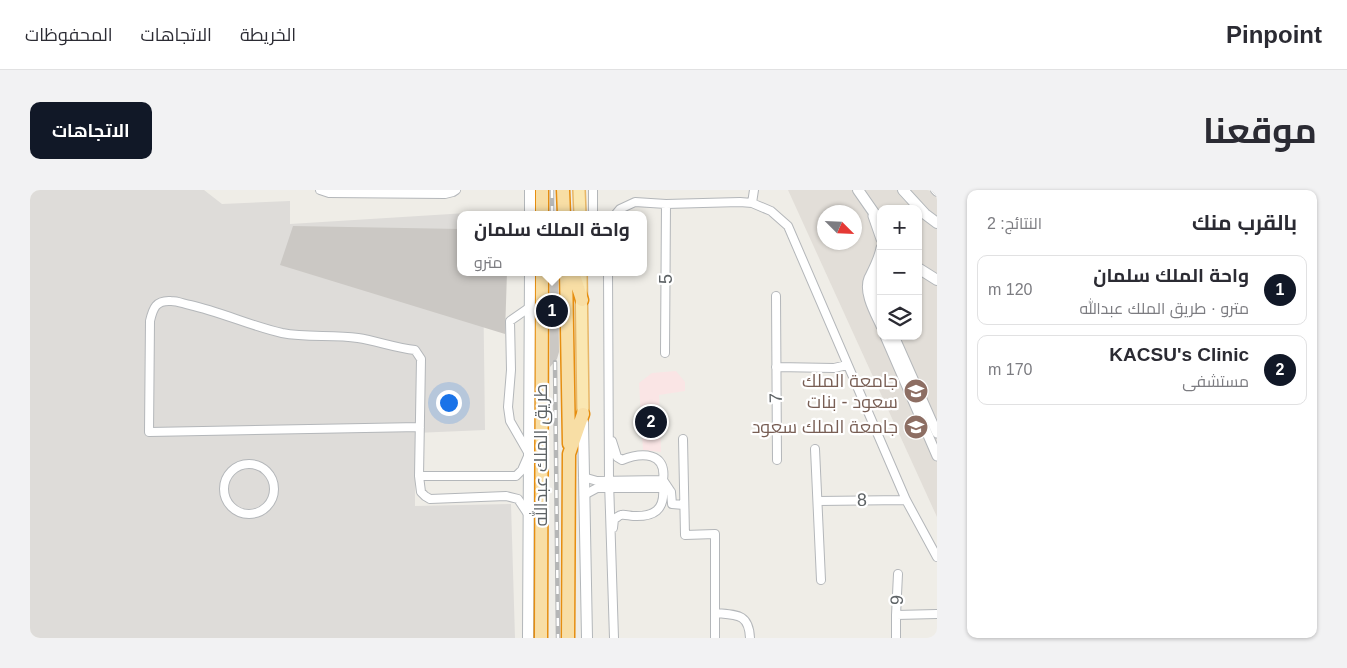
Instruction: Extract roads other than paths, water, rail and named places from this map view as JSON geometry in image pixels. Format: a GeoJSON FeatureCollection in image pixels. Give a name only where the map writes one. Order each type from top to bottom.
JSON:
{"type":"FeatureCollection","features":[{"type":"Feature","properties":{"kind":"highway"},"geometry":{"type":"LineString","coordinates":[[542,190],[542,211]]}},
{"type":"Feature","properties":{"kind":"highway"},"geometry":{"type":"LineString","coordinates":[[563,190],[564,211]]}},
{"type":"Feature","properties":{"kind":"highway","name":"طريق الملك عبدالله"},"geometry":{"type":"LineString","coordinates":[[541,638],[542,276]]}},
{"type":"Feature","properties":{"kind":"highway"},"geometry":{"type":"LineString","coordinates":[[566,276],[569,454]]}},
{"type":"Feature","properties":{"kind":"highway"},"geometry":{"type":"LineString","coordinates":[[574,276],[582,300]]}},
{"type":"Feature","properties":{"kind":"highway","name":"طريق الملك عبدالله"},"geometry":{"type":"LineString","coordinates":[[568,638],[569,454],[582,414]]}},
{"type":"Feature","properties":{"kind":"main road"},"geometry":{"type":"LineString","coordinates":[[530,190],[530,211]]}},
{"type":"Feature","properties":{"kind":"main road"},"geometry":{"type":"LineString","coordinates":[[579,190],[580,211]]}},
{"type":"Feature","properties":{"kind":"main road"},"geometry":{"type":"LineString","coordinates":[[858,190],[877,218]]}},
{"type":"Feature","properties":{"kind":"main road"},"geometry":{"type":"LineString","coordinates":[[904,190],[925,214],[937,223]]}},
{"type":"Feature","properties":{"kind":"main road"},"geometry":{"type":"LineString","coordinates":[[922,271],[937,280]]}},
{"type":"Feature","properties":{"kind":"main road"},"geometry":{"type":"LineString","coordinates":[[528,638],[530,276]]}},
{"type":"Feature","properties":{"kind":"main road"},"geometry":{"type":"LineString","coordinates":[[581,276],[586,638]]}},
{"type":"Feature","properties":{"kind":"street"},"geometry":{"type":"LineString","coordinates":[[320,190],[329,194],[376,195],[446,194],[456,190]]}},
{"type":"Feature","properties":{"kind":"street"},"geometry":{"type":"LineString","coordinates":[[526,190],[530,211]]}},
{"type":"Feature","properties":{"kind":"street"},"geometry":{"type":"LineString","coordinates":[[592,190],[593,211]]}},
{"type":"Feature","properties":{"kind":"street"},"geometry":{"type":"LineString","coordinates":[[752,203],[754,190]]}},
{"type":"Feature","properties":{"kind":"street"},"geometry":{"type":"LineString","coordinates":[[618,211],[635,202],[666,204],[752,203],[771,211],[788,226],[906,500],[937,558]]}},
{"type":"Feature","properties":{"kind":"street","name":"5"},"geometry":{"type":"LineString","coordinates":[[666,204],[666,353]]}},
{"type":"Feature","properties":{"kind":"street"},"geometry":{"type":"LineString","coordinates":[[873,213],[877,226]]}},
{"type":"Feature","properties":{"kind":"street"},"geometry":{"type":"LineString","coordinates":[[877,316],[867,292],[868,279],[880,250]]}},
{"type":"Feature","properties":{"kind":"street"},"geometry":{"type":"LineString","coordinates":[[608,276],[609,485],[614,638]]}},
{"type":"Feature","properties":{"kind":"street"},"geometry":{"type":"LineString","coordinates":[[877,278],[874,287],[877,295]]}},
{"type":"Feature","properties":{"kind":"street","name":"7"},"geometry":{"type":"LineString","coordinates":[[776,296],[777,460]]}},
{"type":"Feature","properties":{"kind":"street"},"geometry":{"type":"LineString","coordinates":[[420,427],[149,432],[150,321],[152,309],[158,302],[172,301],[218,312],[251,325],[283,333],[359,338],[395,348],[415,350],[421,359],[420,427],[419,476],[421,492],[430,499],[506,496],[518,499],[529,516]]}},
{"type":"Feature","properties":{"kind":"street"},"geometry":{"type":"LineString","coordinates":[[419,476],[516,476],[522,470],[529,454],[510,420],[508,408],[511,370],[510,321],[530,307]]}},
{"type":"Feature","properties":{"kind":"street"},"geometry":{"type":"LineString","coordinates":[[887,340],[937,456]]}},
{"type":"Feature","properties":{"kind":"street"},"geometry":{"type":"LineString","coordinates":[[896,340],[937,434]]}},
{"type":"Feature","properties":{"kind":"street","name":"7"},"geometry":{"type":"LineString","coordinates":[[776,367],[834,368],[847,365]]}},
{"type":"Feature","properties":{"kind":"street"},"geometry":{"type":"LineString","coordinates":[[609,429],[617,457],[622,460],[632,456],[644,455],[652,457],[662,465],[664,472],[662,504],[655,513],[645,516],[622,514],[614,519],[611,545]]}},
{"type":"Feature","properties":{"kind":"street"},"geometry":{"type":"LineString","coordinates":[[683,439],[685,535],[715,534],[715,638]]}},
{"type":"Feature","properties":{"kind":"street"},"geometry":{"type":"LineString","coordinates":[[815,449],[821,580]]}},
{"type":"Feature","properties":{"kind":"street"},"geometry":{"type":"LineString","coordinates":[[243,464],[251,464],[265,470],[270,476],[274,488],[272,498],[266,507],[249,514],[242,513],[230,506],[226,500],[224,487],[230,472],[243,464]]}},
{"type":"Feature","properties":{"kind":"street"},"geometry":{"type":"LineString","coordinates":[[583,477],[609,485]]}},
{"type":"Feature","properties":{"kind":"street"},"geometry":{"type":"LineString","coordinates":[[584,495],[597,488],[609,485],[663,484],[671,492],[672,504],[684,505]]}},
{"type":"Feature","properties":{"kind":"street","name":"8"},"geometry":{"type":"LineString","coordinates":[[818,501],[906,500]]}},
{"type":"Feature","properties":{"kind":"street","name":"9"},"geometry":{"type":"LineString","coordinates":[[898,574],[896,615],[937,614]]}},
{"type":"Feature","properties":{"kind":"street"},"geometry":{"type":"LineString","coordinates":[[715,613],[738,615],[745,619],[749,628],[750,638]]}},
{"type":"Feature","properties":{"kind":"street"},"geometry":{"type":"LineString","coordinates":[[896,615],[896,638]]}},
{"type":"Feature","properties":{"kind":"railway"},"geometry":{"type":"LineString","coordinates":[[552,190],[552,211]]}},
{"type":"Feature","properties":{"kind":"railway"},"geometry":{"type":"LineString","coordinates":[[555,362],[558,638]]}},
{"type":"Feature","properties":{"kind":"place","name":"واحة الملك سلمان"},"geometry":{"type":"Point","coordinates":[552,311]}},
{"type":"Feature","properties":{"kind":"place","name":"جامعة الملك سعود - بنات"},"geometry":{"type":"Point","coordinates":[916,391]}},
{"type":"Feature","properties":{"kind":"place","name":"KACSU's Clinic"},"geometry":{"type":"Point","coordinates":[651,422]}},
{"type":"Feature","properties":{"kind":"place","name":"جامعة الملك سعود"},"geometry":{"type":"Point","coordinates":[916,427]}}]}
